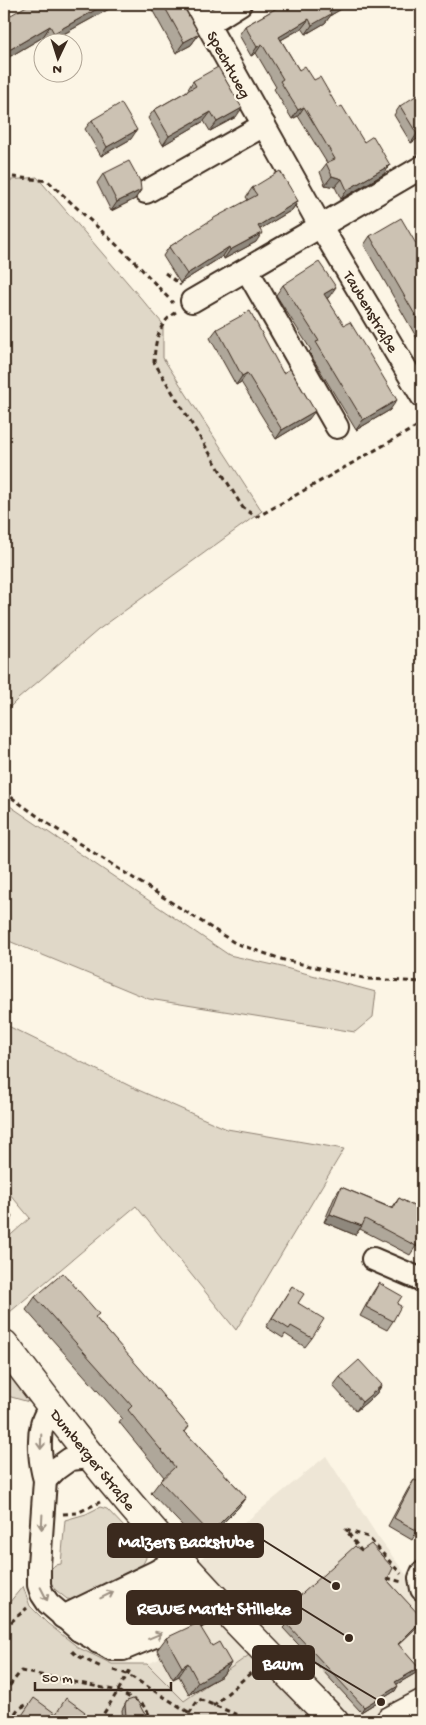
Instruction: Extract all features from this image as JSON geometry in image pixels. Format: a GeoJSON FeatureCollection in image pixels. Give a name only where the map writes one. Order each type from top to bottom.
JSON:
{"type":"FeatureCollection","features":[{"type":"Feature","properties":{"kind":"main road","name":"Dumberger Straße"},"geometry":{"type":"LineString","coordinates":[[4,1344],[90,1457],[197,1579],[334,1721]]}},
{"type":"Feature","properties":{"kind":"main road"},"geometry":{"type":"LineString","coordinates":[[390,1721],[422,1704]]}},
{"type":"Feature","properties":{"kind":"street","name":"Spechtweg"},"geometry":{"type":"LineString","coordinates":[[196,4],[321,227]]}},
{"type":"Feature","properties":{"kind":"street"},"geometry":{"type":"LineString","coordinates":[[208,24],[240,4]]}},
{"type":"Feature","properties":{"kind":"street"},"geometry":{"type":"LineString","coordinates":[[146,192],[264,125]]}},
{"type":"Feature","properties":{"kind":"street"},"geometry":{"type":"LineString","coordinates":[[181,305],[246,270],[422,168]]}},
{"type":"Feature","properties":{"kind":"street","name":"Taubenstraße"},"geometry":{"type":"LineString","coordinates":[[321,227],[422,396]]}},
{"type":"Feature","properties":{"kind":"street"},"geometry":{"type":"LineString","coordinates":[[246,270],[337,428]]}},
{"type":"Feature","properties":{"kind":"street"},"geometry":{"type":"LineString","coordinates":[[373,1259],[422,1280]]}},
{"type":"Feature","properties":{"kind":"street"},"geometry":{"type":"LineString","coordinates":[[50,1406],[42,1423],[41,1454],[45,1480],[39,1585],[48,1603],[80,1630]]}},
{"type":"Feature","properties":{"kind":"street"},"geometry":{"type":"LineString","coordinates":[[45,1480],[70,1459],[90,1457]]}},
{"type":"Feature","properties":{"kind":"street"},"geometry":{"type":"LineString","coordinates":[[156,1572],[197,1579],[186,1600],[80,1630],[156,1572]]}},
{"type":"Feature","properties":{"kind":"path"},"geometry":{"type":"LineString","coordinates":[[4,176],[48,181],[181,305],[166,318],[155,343],[154,362],[243,508],[257,517],[416,427],[422,428]]}},
{"type":"Feature","properties":{"kind":"path"},"geometry":{"type":"LineString","coordinates":[[4,792],[234,943],[284,960],[368,979],[422,982]]}},
{"type":"Feature","properties":{"kind":"path"},"geometry":{"type":"LineString","coordinates":[[362,1552],[346,1530],[368,1537],[418,1582]]}},
{"type":"Feature","properties":{"kind":"path"},"geometry":{"type":"LineString","coordinates":[[4,1628],[42,1594]]}},
{"type":"Feature","properties":{"kind":"path"},"geometry":{"type":"LineString","coordinates":[[213,1706],[270,1656]]}},
{"type":"Feature","properties":{"kind":"path"},"geometry":{"type":"LineString","coordinates":[[4,1693],[21,1671],[118,1692],[142,1705],[158,1721]]}},
{"type":"Feature","properties":{"kind":"path"},"geometry":{"type":"LineString","coordinates":[[99,1721],[127,1674]]}},
{"type":"Feature","properties":{"kind":"path"},"geometry":{"type":"LineString","coordinates":[[184,1721],[199,1699],[252,1721]]}},
{"type":"Feature","properties":{"kind":"path"},"geometry":{"type":"LineString","coordinates":[[10,1721],[18,1709],[26,1704],[33,1709]]}},
{"type":"Feature","properties":{"kind":"path"},"geometry":{"type":"LineString","coordinates":[[179,1705],[190,1713]]}},
{"type":"Feature","properties":{"kind":"shaded area"},"geometry":{"type":"Polygon","coordinates":[[[37,177],[163,324],[163,358],[262,511],[98,630],[4,713],[4,181],[37,177]]]}},
{"type":"Feature","properties":{"kind":"shaded area"},"geometry":{"type":"Polygon","coordinates":[[[4,802],[229,955],[376,992],[373,1017],[355,1032],[149,999],[4,939],[4,802]]]}},
{"type":"Feature","properties":{"kind":"shaded area"},"geometry":{"type":"Polygon","coordinates":[[[4,1024],[136,1089],[227,1129],[344,1149],[236,1330],[136,1206],[4,1317],[4,1241],[30,1218],[4,1187],[4,1024]]]}},
{"type":"Feature","properties":{"kind":"shaded area"},"geometry":{"type":"Polygon","coordinates":[[[4,1362],[29,1395],[29,1402],[4,1395],[4,1362]]]}},
{"type":"Feature","properties":{"kind":"shaded area"},"geometry":{"type":"Polygon","coordinates":[[[326,1456],[378,1537],[422,1596],[422,1694],[363,1721],[353,1721],[192,1566],[326,1456]]]}},
{"type":"Feature","properties":{"kind":"shaded area"},"geometry":{"type":"Polygon","coordinates":[[[100,1507],[107,1509],[145,1549],[146,1558],[143,1564],[119,1576],[122,1582],[80,1601],[67,1599],[52,1587],[49,1571],[55,1565],[61,1564],[65,1520],[86,1514],[100,1507]]]}},
{"type":"Feature","properties":{"kind":"shaded area"},"geometry":{"type":"Polygon","coordinates":[[[23,1586],[30,1606],[47,1623],[79,1648],[112,1664],[147,1664],[184,1701],[259,1648],[330,1721],[4,1721],[4,1609],[23,1586]]]}},
{"type":"Feature","properties":{"kind":"shaded area"},"geometry":{"type":"Polygon","coordinates":[[[225,1613],[259,1648],[184,1702],[147,1664],[159,1659],[156,1650],[225,1613]]]}},
{"type":"Feature","properties":{"kind":"building"},"geometry":{"type":"Polygon","coordinates":[[[30,4],[106,4],[56,32],[53,32],[50,26],[40,32],[32,32],[32,37],[4,53],[4,19],[30,4]]]}},
{"type":"Feature","properties":{"kind":"building"},"geometry":{"type":"Polygon","coordinates":[[[163,4],[182,4],[199,34],[184,42],[163,4]]]}},
{"type":"Feature","properties":{"kind":"building"},"geometry":{"type":"Polygon","coordinates":[[[284,4],[341,4],[329,11],[331,14],[312,25],[309,19],[279,37],[299,70],[305,66],[314,80],[320,77],[338,108],[342,106],[364,142],[373,136],[390,165],[347,190],[342,179],[332,176],[326,163],[335,159],[304,107],[298,110],[280,81],[283,79],[262,44],[257,47],[245,26],[284,4]]]}},
{"type":"Feature","properties":{"kind":"building"},"geometry":{"type":"Polygon","coordinates":[[[218,67],[242,108],[217,122],[211,112],[169,136],[154,110],[196,86],[193,81],[218,67]]]}},
{"type":"Feature","properties":{"kind":"building"},"geometry":{"type":"Polygon","coordinates":[[[422,92],[422,131],[417,134],[400,106],[422,92]]]}},
{"type":"Feature","properties":{"kind":"building"},"geometry":{"type":"Polygon","coordinates":[[[121,103],[137,130],[107,147],[92,120],[121,103]]]}},
{"type":"Feature","properties":{"kind":"building"},"geometry":{"type":"Polygon","coordinates":[[[129,161],[140,181],[141,190],[117,202],[103,174],[129,161]]]}},
{"type":"Feature","properties":{"kind":"building"},"geometry":{"type":"Polygon","coordinates":[[[280,171],[298,201],[258,226],[262,233],[230,250],[229,247],[187,274],[169,247],[214,218],[257,195],[252,188],[280,171]]]}},
{"type":"Feature","properties":{"kind":"building"},"geometry":{"type":"Polygon","coordinates":[[[401,218],[422,254],[422,327],[370,236],[401,218]]]}},
{"type":"Feature","properties":{"kind":"building"},"geometry":{"type":"Polygon","coordinates":[[[319,262],[336,287],[324,294],[344,325],[350,322],[397,400],[363,420],[316,342],[319,341],[283,285],[319,262]]]}},
{"type":"Feature","properties":{"kind":"building"},"geometry":{"type":"Polygon","coordinates":[[[250,311],[283,373],[290,369],[315,411],[282,430],[247,373],[242,376],[217,329],[250,311]]]}},
{"type":"Feature","properties":{"kind":"building"},"geometry":{"type":"Polygon","coordinates":[[[341,1187],[393,1209],[399,1198],[422,1211],[422,1237],[416,1246],[365,1219],[362,1226],[330,1214],[341,1187]]]}},
{"type":"Feature","properties":{"kind":"building"},"geometry":{"type":"Polygon","coordinates":[[[4,1206],[13,1217],[4,1224],[4,1206]]]}},
{"type":"Feature","properties":{"kind":"building"},"geometry":{"type":"Polygon","coordinates":[[[63,1273],[99,1314],[95,1317],[189,1427],[184,1431],[246,1497],[210,1533],[160,1481],[175,1467],[128,1410],[132,1406],[35,1297],[63,1273]]]}},
{"type":"Feature","properties":{"kind":"building"},"geometry":{"type":"Polygon","coordinates":[[[379,1283],[402,1296],[397,1304],[401,1306],[393,1321],[366,1307],[379,1283]]]}},
{"type":"Feature","properties":{"kind":"building"},"geometry":{"type":"Polygon","coordinates":[[[292,1286],[304,1294],[298,1303],[324,1319],[312,1338],[291,1326],[289,1329],[272,1318],[292,1286]]]}},
{"type":"Feature","properties":{"kind":"building"},"geometry":{"type":"Polygon","coordinates":[[[359,1360],[382,1385],[362,1402],[340,1377],[359,1360]]]}},
{"type":"Feature","properties":{"kind":"building"},"geometry":{"type":"Polygon","coordinates":[[[414,1480],[422,1483],[422,1522],[418,1531],[394,1518],[414,1480]]]}},
{"type":"Feature","properties":{"kind":"building"},"geometry":{"type":"Polygon","coordinates":[[[371,1544],[393,1568],[387,1580],[422,1620],[398,1644],[419,1668],[395,1682],[398,1686],[364,1707],[287,1624],[301,1611],[293,1602],[355,1546],[361,1551],[371,1544]]]}},
{"type":"Feature","properties":{"kind":"building"},"geometry":{"type":"Polygon","coordinates":[[[198,1623],[212,1646],[219,1642],[231,1663],[198,1682],[188,1663],[182,1667],[166,1638],[198,1623]]]}},
{"type":"Feature","properties":{"kind":"building"},"geometry":{"type":"Polygon","coordinates":[[[34,1698],[56,1714],[66,1698],[85,1712],[79,1721],[18,1721],[34,1698]]]}},
{"type":"Feature","properties":{"kind":"building"},"geometry":{"type":"Polygon","coordinates":[[[133,1699],[138,1702],[144,1713],[153,1718],[150,1721],[122,1721],[126,1716],[125,1705],[127,1701],[133,1699]]]}},
{"type":"Feature","properties":{"kind":"building"},"geometry":{"type":"Polygon","coordinates":[[[422,1717],[422,1721],[414,1721],[422,1717]]]}},
{"type":"Feature","properties":{"kind":"place","name":"Malzers Backstube"},"geometry":{"type":"Point","coordinates":[336,1586]}},
{"type":"Feature","properties":{"kind":"place","name":"REWE Markt Stilleke"},"geometry":{"type":"Point","coordinates":[349,1638]}},
{"type":"Feature","properties":{"kind":"place","name":"Baum"},"geometry":{"type":"Point","coordinates":[381,1702]}}]}
